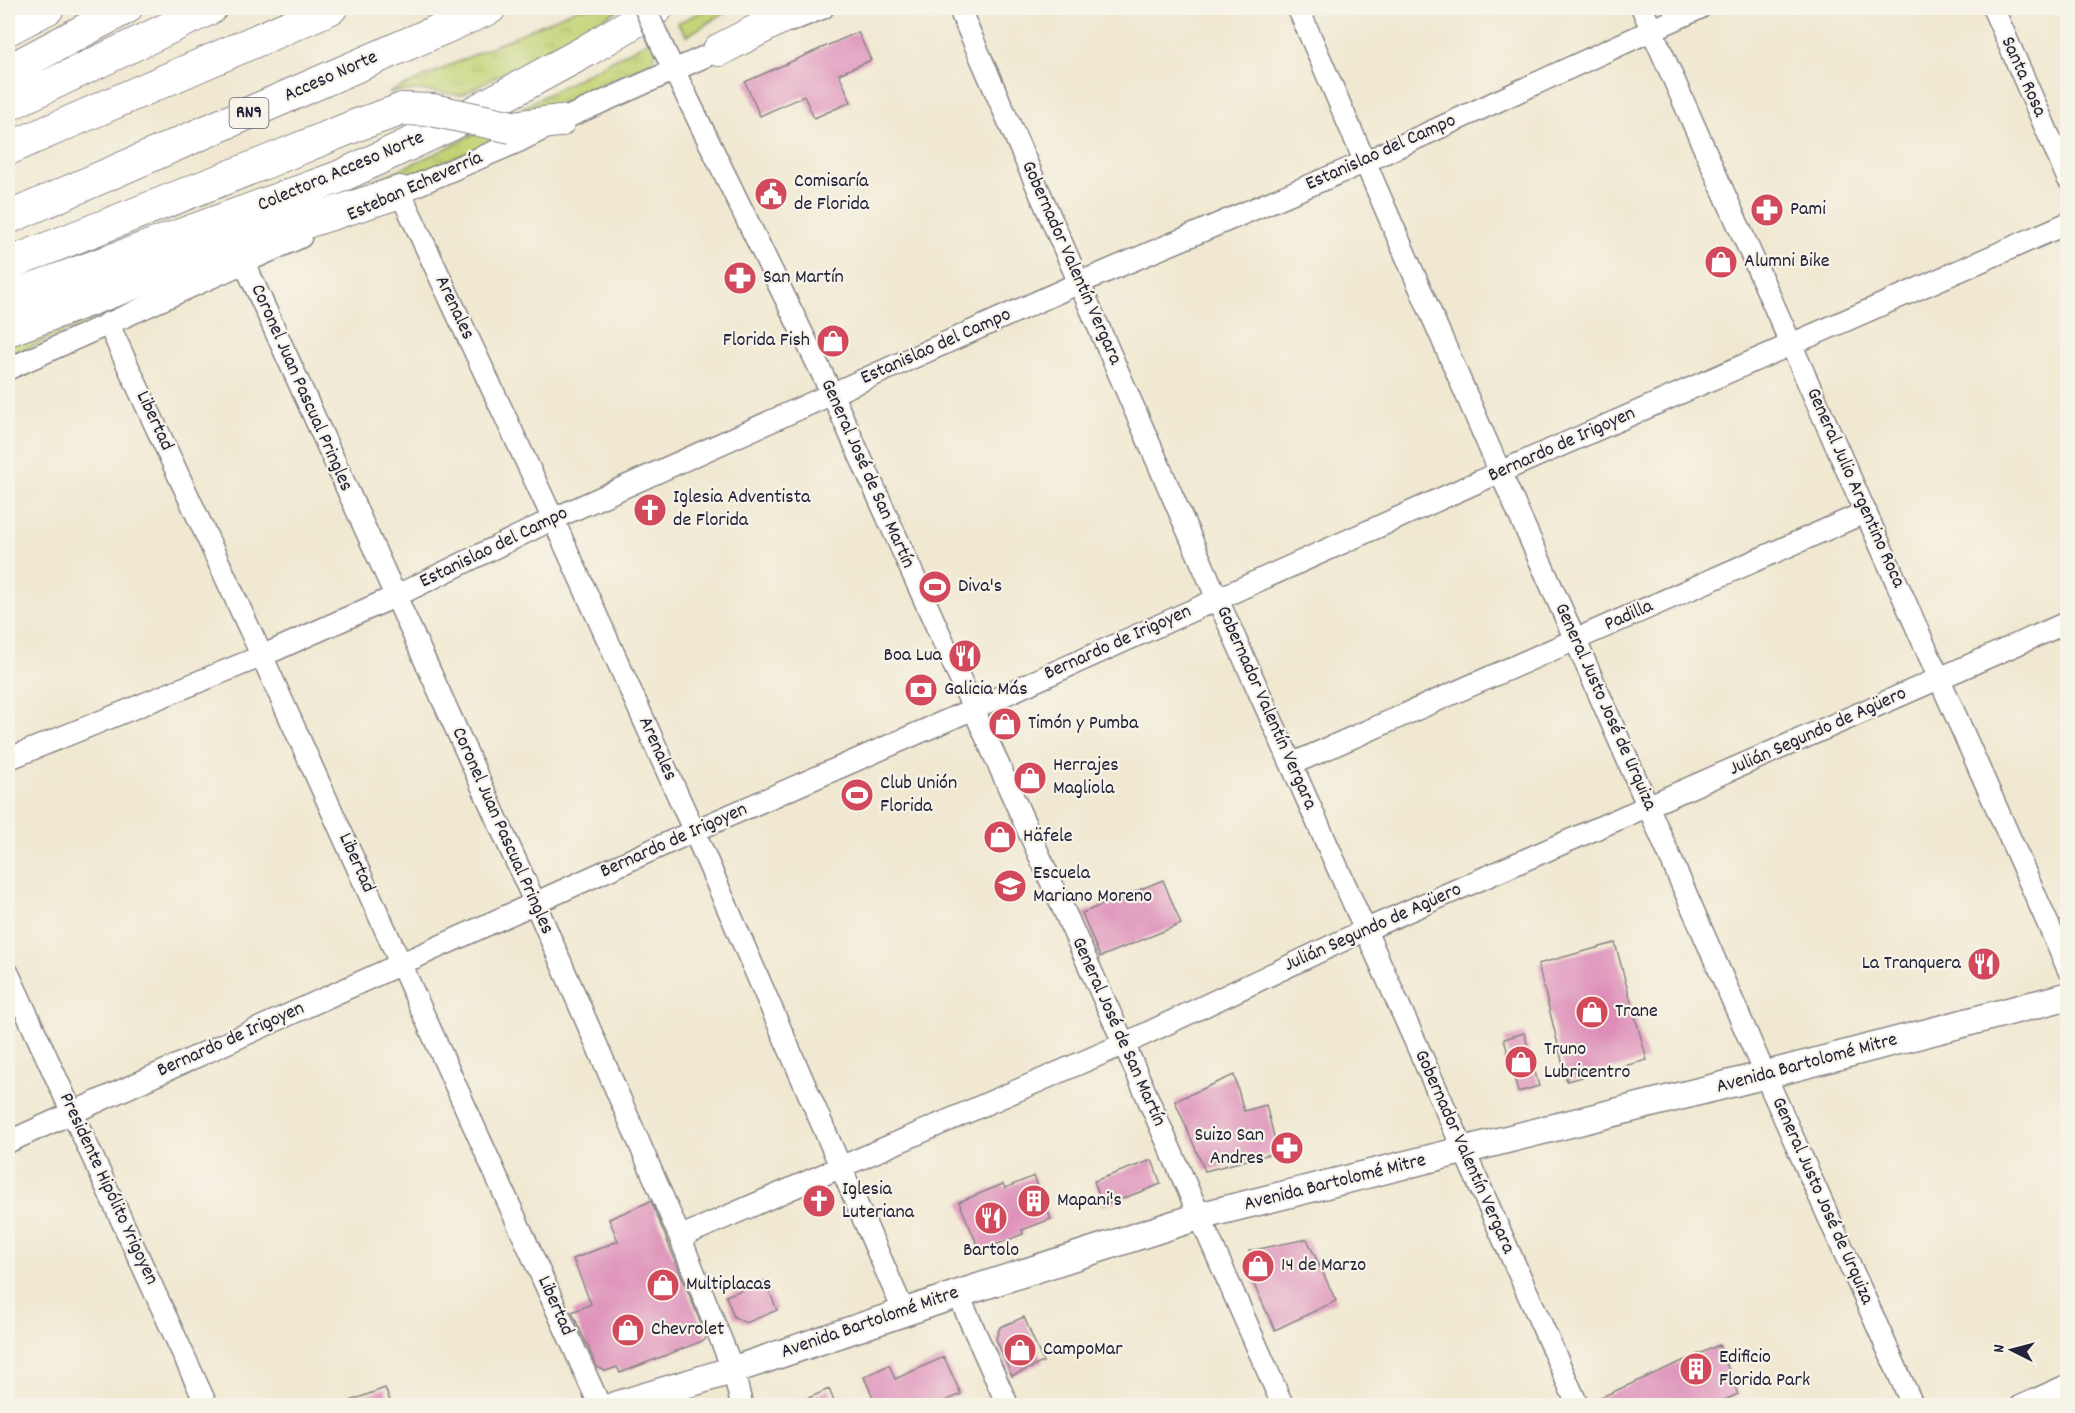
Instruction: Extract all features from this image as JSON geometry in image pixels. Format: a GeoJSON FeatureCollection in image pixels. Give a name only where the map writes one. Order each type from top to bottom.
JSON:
{"type":"FeatureCollection","features":[{"type":"Feature","properties":{"kind":"highway"},"geometry":{"type":"LineString","coordinates":[[8,29],[48,8]]}},
{"type":"Feature","properties":{"kind":"highway"},"geometry":{"type":"LineString","coordinates":[[8,70],[126,8]]}},
{"type":"Feature","properties":{"kind":"highway"},"geometry":{"type":"LineString","coordinates":[[8,105],[211,8]]}},
{"type":"Feature","properties":{"kind":"highway"},"geometry":{"type":"LineString","coordinates":[[8,149],[331,8]]}},
{"type":"Feature","properties":{"kind":"highway","name":"Acceso Norte"},"geometry":{"type":"LineString","coordinates":[[8,218],[490,8]]}},
{"type":"Feature","properties":{"kind":"highway","name":"Colectora Acceso Norte"},"geometry":{"type":"LineString","coordinates":[[8,298],[339,177],[473,113],[586,51],[657,8]]}},
{"type":"Feature","properties":{"kind":"highway"},"geometry":{"type":"LineString","coordinates":[[719,50],[800,8]]}},
{"type":"Feature","properties":{"kind":"highway"},"geometry":{"type":"LineString","coordinates":[[8,264],[357,125],[403,109],[432,110],[512,127],[559,121]]}},
{"type":"Feature","properties":{"kind":"highway"},"geometry":{"type":"LineString","coordinates":[[8,330],[250,240],[400,192]]}},
{"type":"Feature","properties":{"kind":"main road","name":"Avenida Bartolomé Mitre"},"geometry":{"type":"LineString","coordinates":[[614,1406],[733,1370],[1200,1216],[1765,1075],[2067,996]]}},
{"type":"Feature","properties":{"kind":"street","name":"General José de San Martín"},"geometry":{"type":"LineString","coordinates":[[645,8],[832,394],[1124,1044],[1283,1406]]}},
{"type":"Feature","properties":{"kind":"street","name":"Esteban Echeverría"},"geometry":{"type":"LineString","coordinates":[[8,369],[675,69],[823,8]]}},
{"type":"Feature","properties":{"kind":"street","name":"Gobernador Valentín Vergara"},"geometry":{"type":"LineString","coordinates":[[959,8],[1217,598],[1578,1406]]}},
{"type":"Feature","properties":{"kind":"street","name":"General Justo José de Urquiza"},"geometry":{"type":"LineString","coordinates":[[1298,8],[1765,1075],[1913,1406]]}},
{"type":"Feature","properties":{"kind":"street","name":"General Julio Argentino Roca"},"geometry":{"type":"LineString","coordinates":[[1642,8],[2067,969]]}},
{"type":"Feature","properties":{"kind":"street","name":"Estanislao del Campo"},"geometry":{"type":"LineString","coordinates":[[8,759],[262,656],[396,596],[553,519],[1079,283],[1365,162],[1700,8]]}},
{"type":"Feature","properties":{"kind":"street","name":"Santa Rosa"},"geometry":{"type":"LineString","coordinates":[[1993,8],[2067,179]]}},
{"type":"Feature","properties":{"kind":"street","name":"Arenales"},"geometry":{"type":"LineString","coordinates":[[400,192],[553,519],[694,831],[904,1312]]}},
{"type":"Feature","properties":{"kind":"street","name":"Bernardo de Irigoyen"},"geometry":{"type":"LineString","coordinates":[[8,1142],[694,831],[973,709],[1500,472],[2067,224]]}},
{"type":"Feature","properties":{"kind":"street","name":"Coronel Juan Pascual Pringles"},"geometry":{"type":"LineString","coordinates":[[244,262],[535,903],[680,1237],[733,1370],[742,1406]]}},
{"type":"Feature","properties":{"kind":"street","name":"Libertad"},"geometry":{"type":"LineString","coordinates":[[108,323],[402,963],[600,1406]]}},
{"type":"Feature","properties":{"kind":"street","name":"Padilla"},"geometry":{"type":"LineString","coordinates":[[1292,764],[1866,512]]}},
{"type":"Feature","properties":{"kind":"street","name":"Julián Segundo de Agüero"},"geometry":{"type":"LineString","coordinates":[[680,1237],[1124,1044],[1365,930],[2067,622]]}},
{"type":"Feature","properties":{"kind":"street","name":"Presidente Hipólito Yrigoyen"},"geometry":{"type":"LineString","coordinates":[[8,973],[207,1406]]}},
{"type":"Feature","properties":{"kind":"street"},"geometry":{"type":"LineString","coordinates":[[958,1294],[1008,1406]]}},
{"type":"Feature","properties":{"kind":"street"},"geometry":{"type":"LineString","coordinates":[[2020,1406],[2067,1385]]}},
{"type":"Feature","properties":{"kind":"green space"},"geometry":{"type":"Polygon","coordinates":[[[579,8],[622,8],[462,95],[417,90],[388,93],[579,8]]]}},
{"type":"Feature","properties":{"kind":"green space"},"geometry":{"type":"Polygon","coordinates":[[[710,8],[732,8],[687,36],[677,23],[710,8]]]}},
{"type":"Feature","properties":{"kind":"green space"},"geometry":{"type":"Polygon","coordinates":[[[651,40],[657,50],[653,59],[645,65],[542,111],[521,108],[651,40]]]}},
{"type":"Feature","properties":{"kind":"green space"},"geometry":{"type":"Polygon","coordinates":[[[479,131],[502,138],[406,178],[323,204],[445,149],[479,131]]]}},
{"type":"Feature","properties":{"kind":"green space"},"geometry":{"type":"Polygon","coordinates":[[[147,294],[8,357],[8,340],[147,294]]]}},
{"type":"Feature","properties":{"kind":"building"},"geometry":{"type":"Polygon","coordinates":[[[858,32],[871,60],[839,74],[851,102],[814,118],[804,96],[760,116],[745,82],[858,32]]]}},
{"type":"Feature","properties":{"kind":"building"},"geometry":{"type":"Polygon","coordinates":[[[1163,880],[1181,924],[1100,957],[1082,913],[1163,880]]]}},
{"type":"Feature","properties":{"kind":"building","name":"Trane"},"geometry":{"type":"Polygon","coordinates":[[[1615,943],[1647,1060],[1567,1081],[1538,964],[1615,943]]]}},
{"type":"Feature","properties":{"kind":"building","name":"Truno Lubricentro"},"geometry":{"type":"Polygon","coordinates":[[[1524,1033],[1539,1086],[1518,1092],[1504,1039],[1524,1033]]]}},
{"type":"Feature","properties":{"kind":"building"},"geometry":{"type":"Polygon","coordinates":[[[1234,1075],[1244,1111],[1266,1105],[1278,1152],[1205,1171],[1175,1101],[1234,1075]]]}},
{"type":"Feature","properties":{"kind":"building"},"geometry":{"type":"Polygon","coordinates":[[[1152,1160],[1161,1184],[1103,1206],[1094,1181],[1152,1160]]]}},
{"type":"Feature","properties":{"kind":"building","name":"Bartolo"},"geometry":{"type":"Polygon","coordinates":[[[1034,1176],[1051,1219],[1022,1230],[1023,1234],[980,1251],[959,1202],[1003,1184],[1005,1188],[1034,1176]]]}},
{"type":"Feature","properties":{"kind":"building"},"geometry":{"type":"Polygon","coordinates":[[[651,1201],[706,1336],[705,1340],[620,1373],[617,1367],[606,1371],[597,1367],[572,1312],[591,1304],[573,1259],[618,1241],[609,1219],[651,1201]]]}},
{"type":"Feature","properties":{"kind":"building"},"geometry":{"type":"Polygon","coordinates":[[[1307,1239],[1336,1301],[1275,1330],[1244,1263],[1252,1259],[1249,1251],[1307,1239]]]}},
{"type":"Feature","properties":{"kind":"building"},"geometry":{"type":"Polygon","coordinates":[[[765,1281],[777,1310],[746,1323],[734,1317],[726,1296],[765,1281]]]}},
{"type":"Feature","properties":{"kind":"building","name":"CampoMar"},"geometry":{"type":"Polygon","coordinates":[[[1024,1317],[1043,1362],[1012,1376],[996,1339],[1000,1327],[1024,1317]]]}},
{"type":"Feature","properties":{"kind":"building","name":"Edificio Florida Park"},"geometry":{"type":"Polygon","coordinates":[[[1719,1345],[1738,1394],[1711,1406],[1590,1406],[1590,1402],[1719,1345]]]}},
{"type":"Feature","properties":{"kind":"building"},"geometry":{"type":"Polygon","coordinates":[[[944,1357],[961,1394],[933,1406],[877,1406],[864,1377],[889,1365],[895,1379],[944,1357]]]}},
{"type":"Feature","properties":{"kind":"building"},"geometry":{"type":"Polygon","coordinates":[[[385,1388],[392,1406],[342,1406],[342,1404],[385,1388]]]}},
{"type":"Feature","properties":{"kind":"building"},"geometry":{"type":"Polygon","coordinates":[[[829,1389],[836,1406],[790,1406],[829,1389]]]}},
{"type":"Feature","properties":{"kind":"place","name":"Comisaría de Florida"},"geometry":{"type":"Point","coordinates":[771,194]}},
{"type":"Feature","properties":{"kind":"place","name":"Pami"},"geometry":{"type":"Point","coordinates":[1767,210]}},
{"type":"Feature","properties":{"kind":"place","name":"Alumni Bike"},"geometry":{"type":"Point","coordinates":[1721,262]}},
{"type":"Feature","properties":{"kind":"place","name":"San Martín"},"geometry":{"type":"Point","coordinates":[740,278]}},
{"type":"Feature","properties":{"kind":"place","name":"Florida Fish"},"geometry":{"type":"Point","coordinates":[833,341]}},
{"type":"Feature","properties":{"kind":"place","name":"Iglesia Adventista de Florida"},"geometry":{"type":"Point","coordinates":[650,510]}},
{"type":"Feature","properties":{"kind":"place","name":"Diva's"},"geometry":{"type":"Point","coordinates":[935,587]}},
{"type":"Feature","properties":{"kind":"place","name":"Boa Lua"},"geometry":{"type":"Point","coordinates":[965,656]}},
{"type":"Feature","properties":{"kind":"place","name":"Galicia Más"},"geometry":{"type":"Point","coordinates":[921,690]}},
{"type":"Feature","properties":{"kind":"place","name":"Timón y Pumba"},"geometry":{"type":"Point","coordinates":[1005,724]}},
{"type":"Feature","properties":{"kind":"place","name":"Herrajes Magliola"},"geometry":{"type":"Point","coordinates":[1030,778]}},
{"type":"Feature","properties":{"kind":"place","name":"Club Unión Florida"},"geometry":{"type":"Point","coordinates":[857,795]}},
{"type":"Feature","properties":{"kind":"place","name":"Häfele"},"geometry":{"type":"Point","coordinates":[1000,837]}},
{"type":"Feature","properties":{"kind":"place","name":"Escuela Mariano Moreno"},"geometry":{"type":"Point","coordinates":[1010,886]}},
{"type":"Feature","properties":{"kind":"place","name":"La Tranquera"},"geometry":{"type":"Point","coordinates":[1984,964]}},
{"type":"Feature","properties":{"kind":"place","name":"Trane"},"geometry":{"type":"Point","coordinates":[1592,1012]}},
{"type":"Feature","properties":{"kind":"place","name":"Truno Lubricentro"},"geometry":{"type":"Point","coordinates":[1521,1062]}},
{"type":"Feature","properties":{"kind":"place","name":"Suizo San Andres"},"geometry":{"type":"Point","coordinates":[1287,1148]}},
{"type":"Feature","properties":{"kind":"place","name":"Iglesia Luteriana"},"geometry":{"type":"Point","coordinates":[819,1201]}},
{"type":"Feature","properties":{"kind":"place","name":"Mapani's"},"geometry":{"type":"Point","coordinates":[1034,1201]}},
{"type":"Feature","properties":{"kind":"place","name":"Bartolo"},"geometry":{"type":"Point","coordinates":[991,1218]}},
{"type":"Feature","properties":{"kind":"place","name":"14 de Marzo"},"geometry":{"type":"Point","coordinates":[1258,1266]}},
{"type":"Feature","properties":{"kind":"place","name":"Multiplacas"},"geometry":{"type":"Point","coordinates":[663,1285]}},
{"type":"Feature","properties":{"kind":"place","name":"Chevrolet"},"geometry":{"type":"Point","coordinates":[628,1330]}},
{"type":"Feature","properties":{"kind":"place","name":"CampoMar"},"geometry":{"type":"Point","coordinates":[1020,1350]}},
{"type":"Feature","properties":{"kind":"place","name":"Edificio Florida Park"},"geometry":{"type":"Point","coordinates":[1696,1369]}}]}
